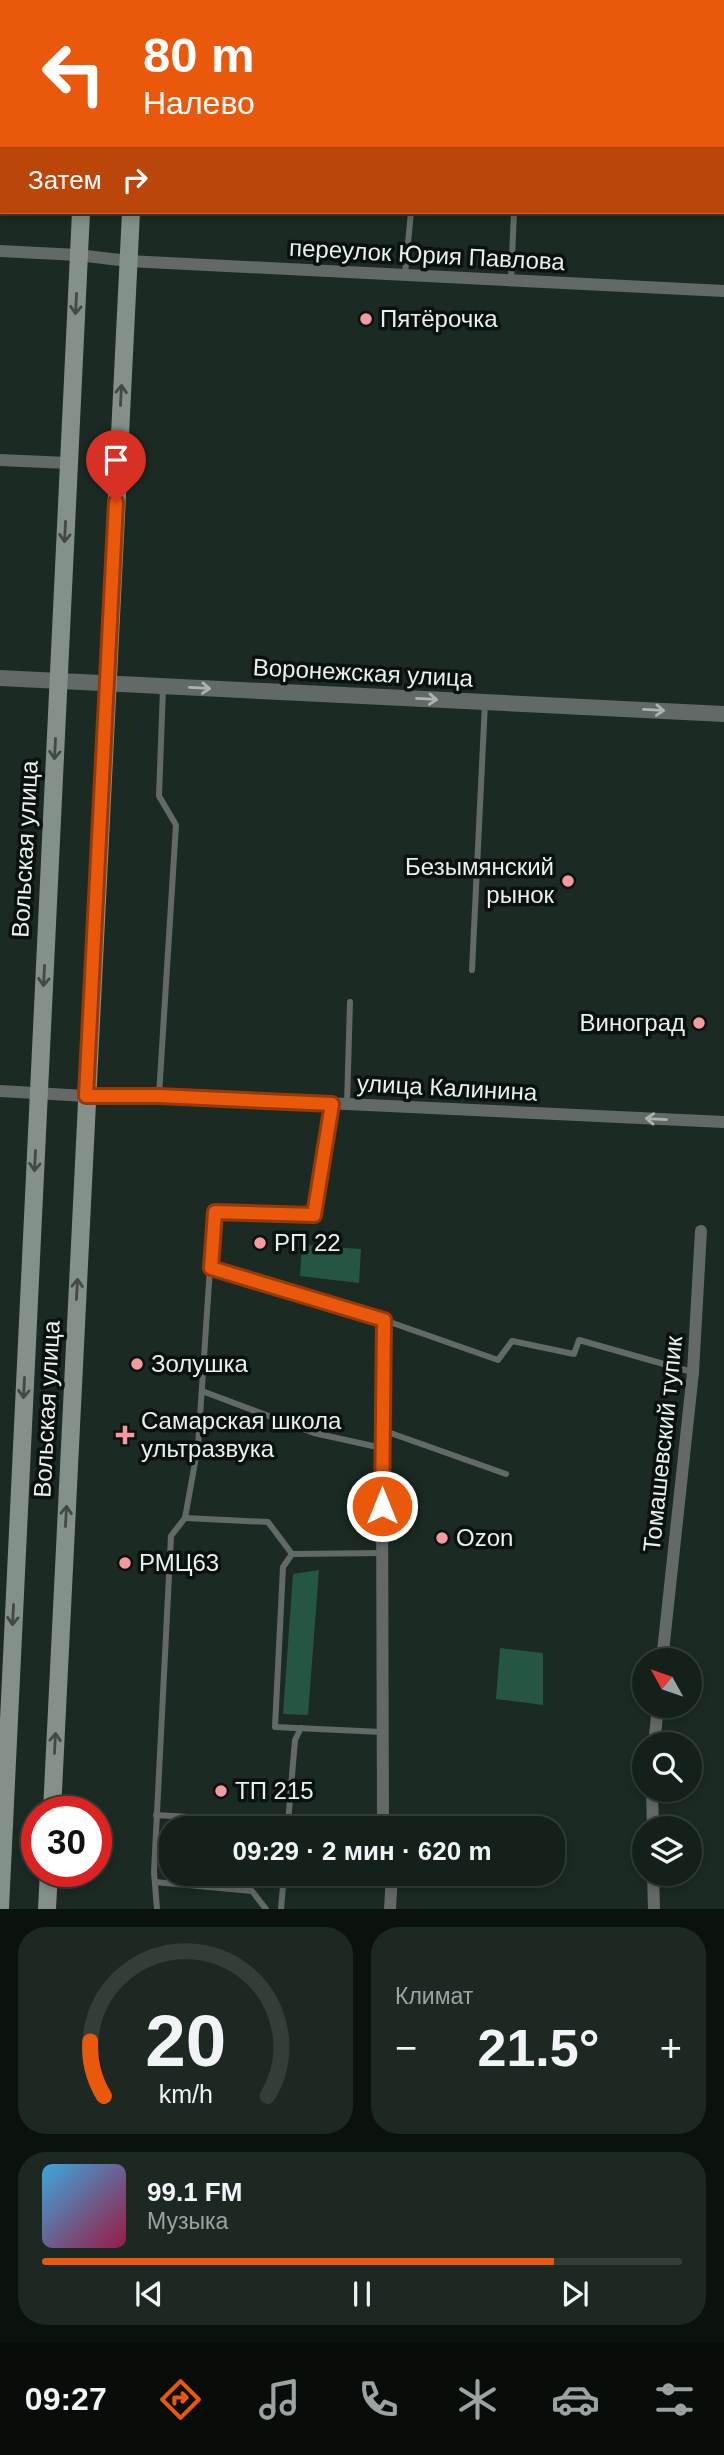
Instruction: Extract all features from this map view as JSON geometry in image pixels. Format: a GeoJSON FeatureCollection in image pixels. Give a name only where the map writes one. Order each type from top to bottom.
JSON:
{"type":"FeatureCollection","features":[{"type":"Feature","properties":{"kind":"main road","name":"Вольская улица"},"geometry":{"type":"LineString","coordinates":[[0,1908],[3,1796],[80,214]]}},
{"type":"Feature","properties":{"kind":"main road","name":"Вольская улица"},"geometry":{"type":"LineString","coordinates":[[53,1796],[131,214]]}},
{"type":"Feature","properties":{"kind":"main road"},"geometry":{"type":"LineString","coordinates":[[47,1909],[48,1887]]}},
{"type":"Feature","properties":{"kind":"street","name":"переулок Юрия Павлова"},"geometry":{"type":"LineString","coordinates":[[0,251],[128,261],[724,291]]}},
{"type":"Feature","properties":{"kind":"street"},"geometry":{"type":"LineString","coordinates":[[0,460],[68,463]]}},
{"type":"Feature","properties":{"kind":"street","name":"Воронежская улица"},"geometry":{"type":"LineString","coordinates":[[0,678],[724,714]]}},
{"type":"Feature","properties":{"kind":"street","name":"улица Калинина"},"geometry":{"type":"LineString","coordinates":[[0,1091],[724,1122]]}},
{"type":"Feature","properties":{"kind":"street","name":"Томашевский тупик"},"geometry":{"type":"LineString","coordinates":[[663,1648],[693,1372],[701,1231]]}},
{"type":"Feature","properties":{"kind":"street"},"geometry":{"type":"LineString","coordinates":[[382,1482],[383,1816]]}},
{"type":"Feature","properties":{"kind":"street"},"geometry":{"type":"LineString","coordinates":[[390,1909],[391,1886]]}},
{"type":"Feature","properties":{"kind":"street"},"geometry":{"type":"LineString","coordinates":[[653,1886],[654,1909]]}},
{"type":"Feature","properties":{"kind":"lane"},"geometry":{"type":"LineString","coordinates":[[405,274],[411,214]]}},
{"type":"Feature","properties":{"kind":"lane"},"geometry":{"type":"LineString","coordinates":[[511,280],[514,214]]}},
{"type":"Feature","properties":{"kind":"lane"},"geometry":{"type":"LineString","coordinates":[[159,1096],[176,825],[159,796],[163,686]]}},
{"type":"Feature","properties":{"kind":"lane"},"geometry":{"type":"LineString","coordinates":[[472,970],[485,702]]}},
{"type":"Feature","properties":{"kind":"lane"},"geometry":{"type":"LineString","coordinates":[[348,1104],[350,1002]]}},
{"type":"Feature","properties":{"kind":"lane"},"geometry":{"type":"LineString","coordinates":[[157,1909],[156,1815],[171,1536],[185,1518],[198,1446],[215,1212],[314,1215],[332,1104]]}},
{"type":"Feature","properties":{"kind":"lane"},"geometry":{"type":"LineString","coordinates":[[211,1268],[384,1320],[498,1360],[512,1341],[574,1354],[579,1340],[693,1372]]}},
{"type":"Feature","properties":{"kind":"lane"},"geometry":{"type":"LineString","coordinates":[[382,1482],[384,1320]]}},
{"type":"Feature","properties":{"kind":"lane"},"geometry":{"type":"LineString","coordinates":[[202,1391],[314,1433],[382,1448]]}},
{"type":"Feature","properties":{"kind":"lane"},"geometry":{"type":"LineString","coordinates":[[382,1430],[506,1474]]}},
{"type":"Feature","properties":{"kind":"lane"},"geometry":{"type":"LineString","coordinates":[[185,1518],[268,1522],[292,1554]]}},
{"type":"Feature","properties":{"kind":"lane"},"geometry":{"type":"LineString","coordinates":[[292,1554],[382,1553]]}},
{"type":"Feature","properties":{"kind":"lane"},"geometry":{"type":"LineString","coordinates":[[292,1554],[283,1567],[275,1727],[382,1732]]}},
{"type":"Feature","properties":{"kind":"lane"},"geometry":{"type":"LineString","coordinates":[[289,1816],[295,1740],[301,1728]]}},
{"type":"Feature","properties":{"kind":"lane"},"geometry":{"type":"LineString","coordinates":[[156,1815],[168,1816]]}},
{"type":"Feature","properties":{"kind":"lane"},"geometry":{"type":"LineString","coordinates":[[155,1882],[252,1891],[266,1909]]}},
{"type":"Feature","properties":{"kind":"lane"},"geometry":{"type":"LineString","coordinates":[[281,1909],[283,1886]]}},
{"type":"Feature","properties":{"kind":"green space"},"geometry":{"type":"Polygon","coordinates":[[[302,1245],[361,1249],[359,1283],[300,1276],[302,1245]]]}},
{"type":"Feature","properties":{"kind":"green space"},"geometry":{"type":"Polygon","coordinates":[[[319,1570],[308,1715],[283,1714],[293,1574],[319,1570]]]}},
{"type":"Feature","properties":{"kind":"green space"},"geometry":{"type":"Polygon","coordinates":[[[500,1648],[543,1653],[543,1705],[496,1699],[500,1648]]]}},
{"type":"Feature","properties":{"kind":"place","name":"Пятёрочка"},"geometry":{"type":"Point","coordinates":[366,319]}},
{"type":"Feature","properties":{"kind":"place","name":"Безымянский рынок"},"geometry":{"type":"Point","coordinates":[568,881]}},
{"type":"Feature","properties":{"kind":"place","name":"Виноград"},"geometry":{"type":"Point","coordinates":[699,1023]}},
{"type":"Feature","properties":{"kind":"place","name":"РП 22"},"geometry":{"type":"Point","coordinates":[260,1243]}},
{"type":"Feature","properties":{"kind":"place","name":"Золушка"},"geometry":{"type":"Point","coordinates":[137,1364]}},
{"type":"Feature","properties":{"kind":"place","name":"Самарская школа ультразвука"},"geometry":{"type":"Point","coordinates":[125,1435]}},
{"type":"Feature","properties":{"kind":"place","name":"Ozon"},"geometry":{"type":"Point","coordinates":[442,1538]}},
{"type":"Feature","properties":{"kind":"place","name":"РМЦ63"},"geometry":{"type":"Point","coordinates":[125,1563]}},
{"type":"Feature","properties":{"kind":"place","name":"ТП 215"},"geometry":{"type":"Point","coordinates":[221,1791]}},
{"type":"Feature","properties":{"kind":"route"},"geometry":{"type":"LineString","coordinates":[[116,502],[86,1096],[159,1096],[332,1104],[314,1215],[215,1212],[211,1268],[384,1320],[382,1506]]}}]}
